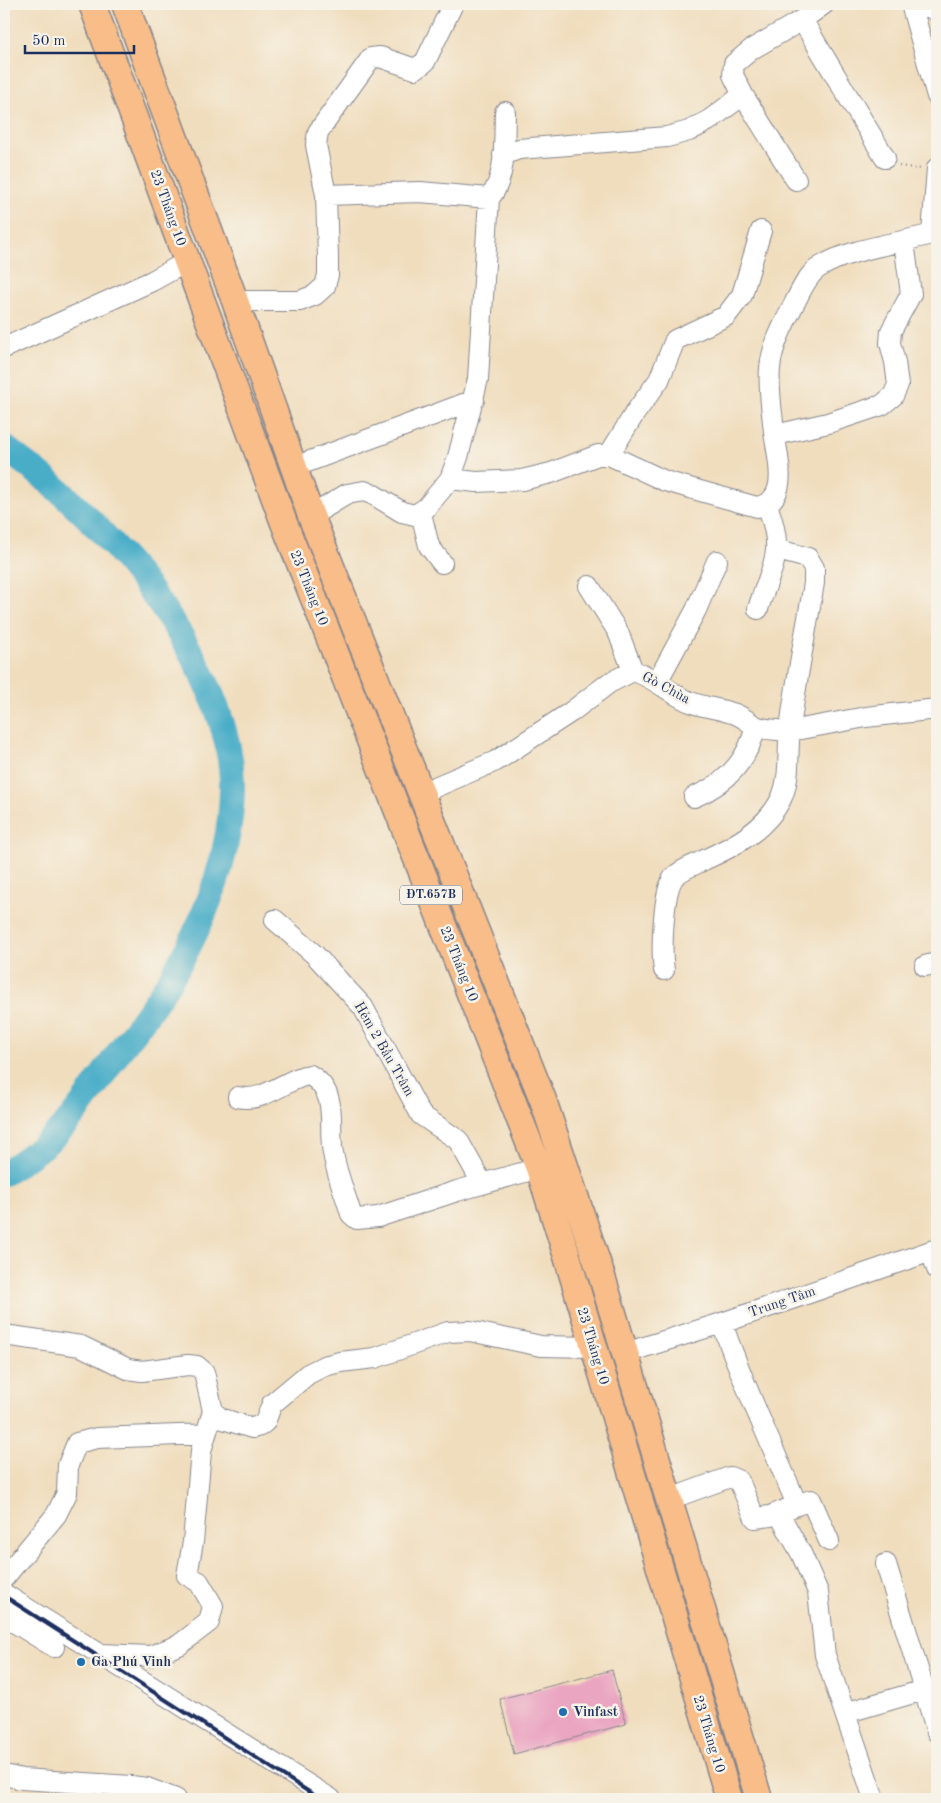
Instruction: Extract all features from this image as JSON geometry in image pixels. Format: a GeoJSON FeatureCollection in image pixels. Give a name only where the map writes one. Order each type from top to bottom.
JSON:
{"type":"FeatureCollection","features":[{"type":"Feature","properties":{"kind":"main road","name":"23 Tháng 10"},"geometry":{"type":"LineString","coordinates":[[92,4],[284,523],[539,1168],[729,1799]]}},
{"type":"Feature","properties":{"kind":"main road","name":"23 Tháng 10"},"geometry":{"type":"LineString","coordinates":[[125,4],[235,301],[311,516],[543,1100],[574,1189],[625,1353],[759,1799]]}},
{"type":"Feature","properties":{"kind":"main road"},"geometry":{"type":"LineString","coordinates":[[188,261],[216,250]]}},
{"type":"Feature","properties":{"kind":"main road"},"geometry":{"type":"LineString","coordinates":[[595,1354],[625,1353]]}},
{"type":"Feature","properties":{"kind":"street"},"geometry":{"type":"LineString","coordinates":[[796,180],[770,142],[743,94],[733,75],[734,64],[752,49],[802,20],[824,4]]}},
{"type":"Feature","properties":{"kind":"street"},"geometry":{"type":"LineString","coordinates":[[911,4],[937,96]]}},
{"type":"Feature","properties":{"kind":"street"},"geometry":{"type":"LineString","coordinates":[[923,4],[937,11]]}},
{"type":"Feature","properties":{"kind":"street"},"geometry":{"type":"LineString","coordinates":[[235,301],[300,300],[315,295],[325,286],[328,266],[326,195],[316,145],[318,132],[371,58],[380,57],[415,69],[425,62],[452,6]]}},
{"type":"Feature","properties":{"kind":"street"},"geometry":{"type":"LineString","coordinates":[[802,20],[885,158]]}},
{"type":"Feature","properties":{"kind":"street"},"geometry":{"type":"LineString","coordinates":[[503,155],[519,149],[667,137],[689,131],[708,121],[743,94]]}},
{"type":"Feature","properties":{"kind":"street"},"geometry":{"type":"LineString","coordinates":[[311,516],[347,494],[364,491],[408,515],[421,513],[450,479],[474,400],[481,353],[489,198],[497,190],[503,155],[505,112]]}},
{"type":"Feature","properties":{"kind":"street"},"geometry":{"type":"LineString","coordinates":[[450,479],[476,482],[522,480],[551,473],[598,455],[609,455],[665,481],[757,507],[767,505],[776,495],[780,479],[770,374],[772,357],[779,334],[809,277],[820,267],[889,244],[935,234],[937,169]]}},
{"type":"Feature","properties":{"kind":"street"},"geometry":{"type":"LineString","coordinates":[[326,195],[420,192],[489,198]]}},
{"type":"Feature","properties":{"kind":"street"},"geometry":{"type":"LineString","coordinates":[[609,455],[635,413],[659,380],[675,340],[726,316],[742,295],[761,231]]}},
{"type":"Feature","properties":{"kind":"street"},"geometry":{"type":"LineString","coordinates":[[775,435],[828,422],[882,405],[893,396],[898,385],[896,362],[890,343],[891,331],[911,294],[904,242]]}},
{"type":"Feature","properties":{"kind":"street"},"geometry":{"type":"LineString","coordinates":[[4,348],[152,281],[188,261]]}},
{"type":"Feature","properties":{"kind":"street"},"geometry":{"type":"LineString","coordinates":[[294,467],[474,400]]}},
{"type":"Feature","properties":{"kind":"street"},"geometry":{"type":"LineString","coordinates":[[758,609],[778,550],[776,534],[767,505]]}},
{"type":"Feature","properties":{"kind":"street"},"geometry":{"type":"LineString","coordinates":[[421,513],[429,546],[442,563]]}},
{"type":"Feature","properties":{"kind":"street"},"geometry":{"type":"LineString","coordinates":[[664,970],[662,940],[669,886],[675,876],[747,837],[777,807],[786,782],[790,731],[814,583],[814,568],[808,558],[778,550]]}},
{"type":"Feature","properties":{"kind":"street"},"geometry":{"type":"LineString","coordinates":[[657,682],[692,619],[717,561]]}},
{"type":"Feature","properties":{"kind":"street"},"geometry":{"type":"LineString","coordinates":[[589,586],[618,632],[633,671]]}},
{"type":"Feature","properties":{"kind":"street","name":"Gò Chùa"},"geometry":{"type":"LineString","coordinates":[[421,794],[496,761],[571,712],[609,683],[633,671],[646,675],[681,698],[698,705],[743,717],[756,726],[790,731],[866,717],[937,709]]}},
{"type":"Feature","properties":{"kind":"street"},"geometry":{"type":"LineString","coordinates":[[694,797],[714,788],[736,768],[749,749],[756,726]]}},
{"type":"Feature","properties":{"kind":"street","name":"Hẻm 2 Bầu Trâm"},"geometry":{"type":"LineString","coordinates":[[275,920],[315,955],[363,1007],[421,1116],[458,1140],[482,1183]]}},
{"type":"Feature","properties":{"kind":"street"},"geometry":{"type":"LineString","coordinates":[[238,1097],[249,1100],[259,1097],[304,1076],[310,1075],[317,1079],[332,1108],[331,1146],[351,1214],[357,1219],[378,1217],[482,1183],[539,1168]]}},
{"type":"Feature","properties":{"kind":"street","name":"Trung Tâm"},"geometry":{"type":"LineString","coordinates":[[625,1353],[935,1256]]}},
{"type":"Feature","properties":{"kind":"street"},"geometry":{"type":"LineString","coordinates":[[722,1323],[738,1370],[764,1425],[797,1505]]}},
{"type":"Feature","properties":{"kind":"street"},"geometry":{"type":"LineString","coordinates":[[4,1336],[81,1346],[128,1369],[142,1371],[196,1366],[204,1372],[213,1410],[220,1418],[252,1428],[260,1426],[265,1422],[272,1404],[308,1374],[324,1366],[374,1358],[448,1332],[470,1331],[541,1346],[595,1354]]}},
{"type":"Feature","properties":{"kind":"street"},"geometry":{"type":"LineString","coordinates":[[102,1654],[150,1656],[179,1646],[209,1622],[213,1606],[198,1582],[187,1575],[193,1542],[201,1451],[213,1410]]}},
{"type":"Feature","properties":{"kind":"street"},"geometry":{"type":"LineString","coordinates":[[4,1578],[56,1515],[67,1493],[68,1465],[77,1443],[97,1438],[206,1434]]}},
{"type":"Feature","properties":{"kind":"street"},"geometry":{"type":"LineString","coordinates":[[670,1499],[730,1476],[739,1481],[755,1518],[770,1516],[811,1500],[829,1542]]}},
{"type":"Feature","properties":{"kind":"street"},"geometry":{"type":"LineString","coordinates":[[783,1521],[801,1552],[818,1592],[825,1655],[874,1799]]}},
{"type":"Feature","properties":{"kind":"street"},"geometry":{"type":"LineString","coordinates":[[886,1564],[937,1732]]}},
{"type":"Feature","properties":{"kind":"street"},"geometry":{"type":"LineString","coordinates":[[4,1594],[331,1799]]}},
{"type":"Feature","properties":{"kind":"street"},"geometry":{"type":"LineString","coordinates":[[4,1616],[54,1647]]}},
{"type":"Feature","properties":{"kind":"street"},"geometry":{"type":"LineString","coordinates":[[845,1713],[924,1690]]}},
{"type":"Feature","properties":{"kind":"street"},"geometry":{"type":"LineString","coordinates":[[4,1775],[22,1780],[147,1788],[176,1799]]}},
{"type":"Feature","properties":{"kind":"path"},"geometry":{"type":"LineString","coordinates":[[885,158],[890,163],[901,167],[937,169]]}},
{"type":"Feature","properties":{"kind":"building","name":"Vinfast"},"geometry":{"type":"Polygon","coordinates":[[[612,1670],[626,1724],[514,1754],[500,1699],[612,1670]]]}},
{"type":"Feature","properties":{"kind":"waterway"},"geometry":{"type":"LineString","coordinates":[[4,447],[50,483],[85,515],[144,582],[171,621],[195,661],[214,702],[227,743],[232,783],[230,817],[215,884],[203,916],[171,979],[73,1116],[50,1140],[4,1173]]}},
{"type":"Feature","properties":{"kind":"railway"},"geometry":{"type":"LineString","coordinates":[[4,1596],[320,1799]]}},
{"type":"Feature","properties":{"kind":"place","name":"Ga Phú Vinh"},"geometry":{"type":"Point","coordinates":[81,1662]}},
{"type":"Feature","properties":{"kind":"place","name":"Vinfast"},"geometry":{"type":"Point","coordinates":[563,1712]}}]}
